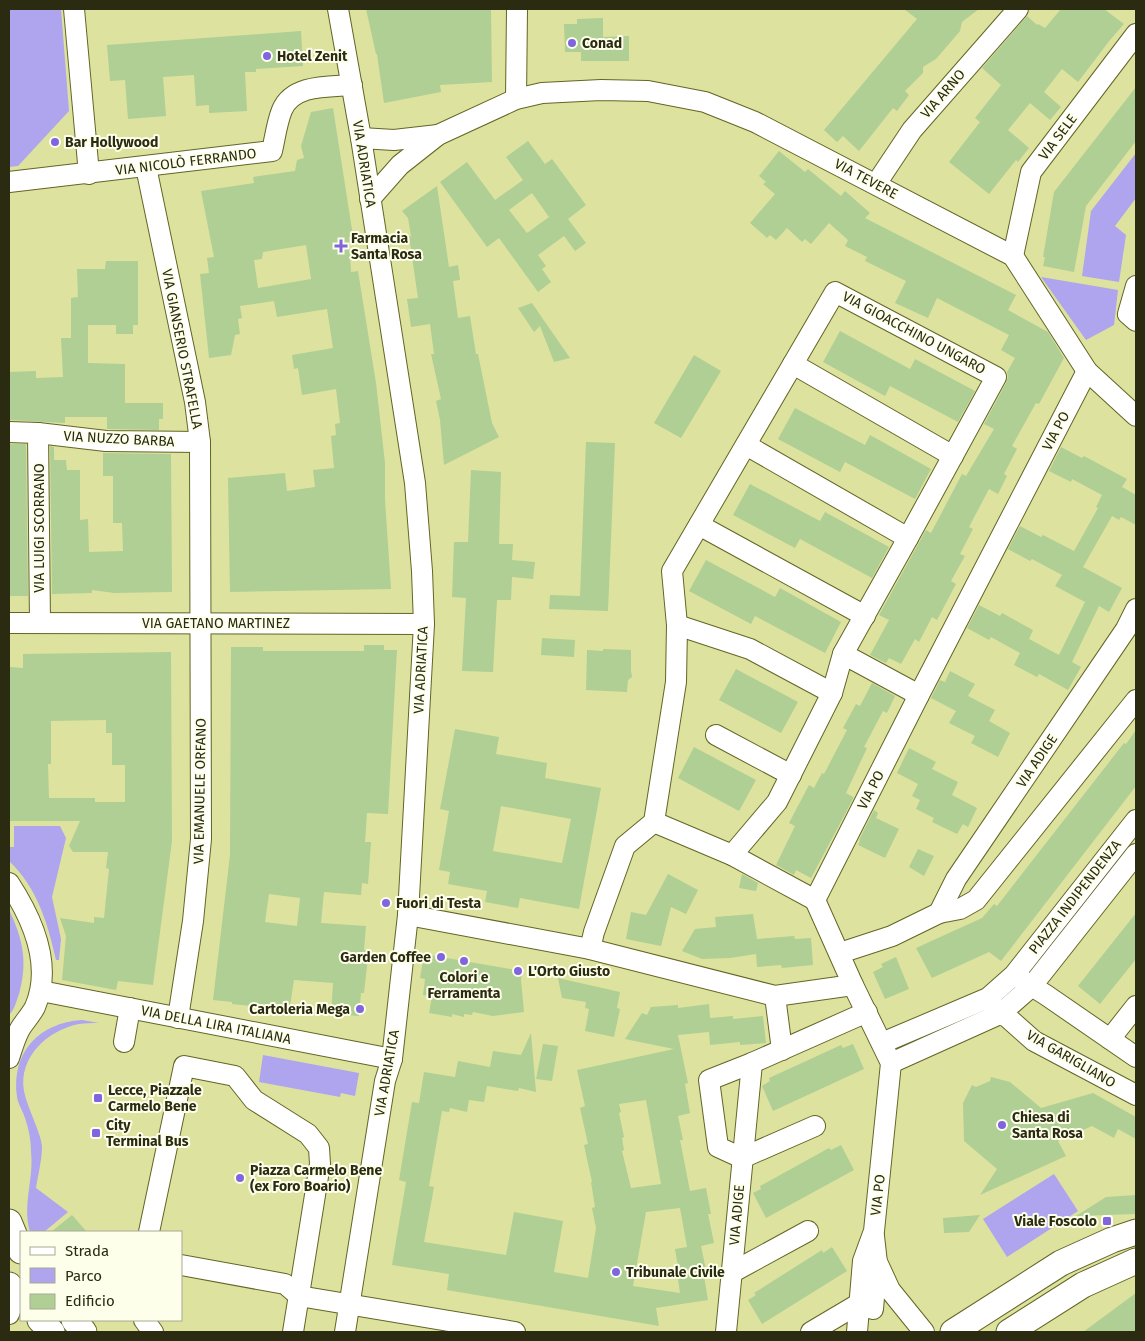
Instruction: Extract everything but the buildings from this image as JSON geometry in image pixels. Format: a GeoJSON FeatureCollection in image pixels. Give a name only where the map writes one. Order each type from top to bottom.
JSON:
{"type":"FeatureCollection","features":[{"type":"Feature","properties":{"kind":"main road"},"geometry":{"type":"LineString","coordinates":[[9,1222],[20,1249]]}},
{"type":"Feature","properties":{"kind":"main road"},"geometry":{"type":"LineString","coordinates":[[953,1332],[1061,1263],[1112,1240],[1136,1232]]}},
{"type":"Feature","properties":{"kind":"main road"},"geometry":{"type":"LineString","coordinates":[[1009,1332],[1083,1285],[1136,1261]]}},
{"type":"Feature","properties":{"kind":"main road"},"geometry":{"type":"LineString","coordinates":[[41,1321],[52,1332]]}},
{"type":"Feature","properties":{"kind":"main road"},"geometry":{"type":"LineString","coordinates":[[75,1321],[84,1332]]}},
{"type":"Feature","properties":{"kind":"street"},"geometry":{"type":"LineString","coordinates":[[74,9],[89,174]]}},
{"type":"Feature","properties":{"kind":"street","name":"VIA ADRIATICA"},"geometry":{"type":"LineString","coordinates":[[338,9],[361,138],[415,482],[424,624],[408,915],[392,1059],[385,1081],[345,1332]]}},
{"type":"Feature","properties":{"kind":"street"},"geometry":{"type":"LineString","coordinates":[[516,99],[517,9]]}},
{"type":"Feature","properties":{"kind":"street","name":"VIA ARNO"},"geometry":{"type":"LineString","coordinates":[[876,184],[912,130],[1018,9]]}},
{"type":"Feature","properties":{"kind":"street","name":"VIA SELE"},"geometry":{"type":"LineString","coordinates":[[1012,256],[1031,172],[1136,34]]}},
{"type":"Feature","properties":{"kind":"street","name":"VIA NICOLÒ FERRANDO"},"geometry":{"type":"LineString","coordinates":[[9,182],[272,151],[282,110],[288,99],[297,93],[310,89],[352,85]]}},
{"type":"Feature","properties":{"kind":"street","name":"VIA TEVERE"},"geometry":{"type":"LineString","coordinates":[[438,135],[516,99],[542,93],[601,90],[648,91],[705,102],[756,122],[1012,256],[1087,371],[1136,416]]}},
{"type":"Feature","properties":{"kind":"street"},"geometry":{"type":"LineString","coordinates":[[361,138],[394,140],[438,135]]}},
{"type":"Feature","properties":{"kind":"street"},"geometry":{"type":"LineString","coordinates":[[370,199],[400,165],[438,135]]}},
{"type":"Feature","properties":{"kind":"street","name":"VIA GIANSERIO STRAFELLA"},"geometry":{"type":"LineString","coordinates":[[146,167],[195,402],[200,442],[201,623]]}},
{"type":"Feature","properties":{"kind":"street"},"geometry":{"type":"LineString","coordinates":[[1136,286],[1128,314],[1136,321]]}},
{"type":"Feature","properties":{"kind":"street","name":"VIA GIOACCHINO UNGARO"},"geometry":{"type":"LineString","coordinates":[[654,822],[676,682],[677,625],[672,571],[836,292],[996,377],[843,654],[832,693],[777,802],[732,855]]}},
{"type":"Feature","properties":{"kind":"street"},"geometry":{"type":"LineString","coordinates":[[793,364],[953,456]]}},
{"type":"Feature","properties":{"kind":"street","name":"VIA PO"},"geometry":{"type":"LineString","coordinates":[[815,900],[1087,371]]}},
{"type":"Feature","properties":{"kind":"street","name":"VIA NUZZO BARBA"},"geometry":{"type":"LineString","coordinates":[[9,432],[38,433],[106,441],[200,442]]}},
{"type":"Feature","properties":{"kind":"street","name":"VIA LUIGI SCORRANO"},"geometry":{"type":"LineString","coordinates":[[38,433],[40,623]]}},
{"type":"Feature","properties":{"kind":"street"},"geometry":{"type":"LineString","coordinates":[[746,445],[908,538]]}},
{"type":"Feature","properties":{"kind":"street"},"geometry":{"type":"LineString","coordinates":[[699,525],[865,616]]}},
{"type":"Feature","properties":{"kind":"street","name":"VIA ADIGE"},"geometry":{"type":"LineString","coordinates":[[939,913],[956,879],[1126,629],[1136,609]]}},
{"type":"Feature","properties":{"kind":"street","name":"VIA GAETANO MARTINEZ"},"geometry":{"type":"LineString","coordinates":[[9,623],[424,624]]}},
{"type":"Feature","properties":{"kind":"street","name":"VIA EMANUELE ORFANO"},"geometry":{"type":"LineString","coordinates":[[178,1018],[193,921],[201,839],[201,623]]}},
{"type":"Feature","properties":{"kind":"street"},"geometry":{"type":"LineString","coordinates":[[677,625],[750,649],[832,693]]}},
{"type":"Feature","properties":{"kind":"street"},"geometry":{"type":"LineString","coordinates":[[843,654],[919,695]]}},
{"type":"Feature","properties":{"kind":"street"},"geometry":{"type":"LineString","coordinates":[[840,953],[892,936],[939,913],[960,909],[976,900],[1136,700]]}},
{"type":"Feature","properties":{"kind":"street"},"geometry":{"type":"LineString","coordinates":[[716,735],[791,775]]}},
{"type":"Feature","properties":{"kind":"street","name":"PIAZZA INDIPENDENZA"},"geometry":{"type":"LineString","coordinates":[[994,1006],[1014,975],[1136,820]]}},
{"type":"Feature","properties":{"kind":"street"},"geometry":{"type":"LineString","coordinates":[[590,949],[594,932],[624,846],[654,822],[732,855],[815,900],[891,1063],[994,1006]]}},
{"type":"Feature","properties":{"kind":"street","name":"PIAZZA INDIPENDENZA"},"geometry":{"type":"LineString","coordinates":[[994,1006],[1032,987],[1136,854]]}},
{"type":"Feature","properties":{"kind":"street"},"geometry":{"type":"LineString","coordinates":[[9,883],[24,906],[36,938],[42,966],[41,991],[34,1008],[14,1034],[9,1058]]}},
{"type":"Feature","properties":{"kind":"street"},"geometry":{"type":"LineString","coordinates":[[408,915],[590,949],[776,996],[853,985]]}},
{"type":"Feature","properties":{"kind":"street"},"geometry":{"type":"LineString","coordinates":[[1014,975],[1136,1057]]}},
{"type":"Feature","properties":{"kind":"street","name":"VIA DELLA LIRA ITALIANA"},"geometry":{"type":"LineString","coordinates":[[41,991],[392,1059]]}},
{"type":"Feature","properties":{"kind":"street"},"geometry":{"type":"LineString","coordinates":[[776,996],[782,1050]]}},
{"type":"Feature","properties":{"kind":"street"},"geometry":{"type":"LineString","coordinates":[[882,1043],[994,1006]]}},
{"type":"Feature","properties":{"kind":"street","name":"VIA GARIGLIANO"},"geometry":{"type":"LineString","coordinates":[[994,1006],[1034,1040],[1136,1095]]}},
{"type":"Feature","properties":{"kind":"street"},"geometry":{"type":"LineString","coordinates":[[1110,1040],[1136,1006]]}},
{"type":"Feature","properties":{"kind":"street"},"geometry":{"type":"LineString","coordinates":[[124,1042],[130,1008]]}},
{"type":"Feature","properties":{"kind":"street"},"geometry":{"type":"LineString","coordinates":[[814,1126],[742,1158],[718,1147],[709,1080],[867,1012]]}},
{"type":"Feature","properties":{"kind":"street","name":"VIA ADIGE"},"geometry":{"type":"LineString","coordinates":[[726,1332],[752,1063]]}},
{"type":"Feature","properties":{"kind":"street","name":"VIA PO"},"geometry":{"type":"LineString","coordinates":[[870,1332],[877,1262],[874,1231],[891,1063]]}},
{"type":"Feature","properties":{"kind":"street"},"geometry":{"type":"LineString","coordinates":[[149,1231],[184,1066],[235,1076],[254,1100],[308,1134],[319,1148],[320,1164],[293,1332]]}},
{"type":"Feature","properties":{"kind":"street"},"geometry":{"type":"LineString","coordinates":[[731,1273],[808,1231]]}},
{"type":"Feature","properties":{"kind":"street","name":"VIA PO"},"geometry":{"type":"LineString","coordinates":[[857,1332],[863,1261],[874,1231]]}},
{"type":"Feature","properties":{"kind":"street","name":"VIA PO"},"geometry":{"type":"LineString","coordinates":[[877,1262],[890,1290],[924,1332]]}},
{"type":"Feature","properties":{"kind":"street"},"geometry":{"type":"LineString","coordinates":[[182,1265],[285,1284],[299,1296],[515,1332]]}},
{"type":"Feature","properties":{"kind":"street"},"geometry":{"type":"LineString","coordinates":[[811,1332],[860,1303]]}},
{"type":"Feature","properties":{"kind":"street"},"geometry":{"type":"LineString","coordinates":[[145,1321],[153,1332]]}},
{"type":"Feature","properties":{"kind":"green space"},"geometry":{"type":"Polygon","coordinates":[[[9,9],[61,9],[69,111],[18,166],[9,167],[9,9]]]}},
{"type":"Feature","properties":{"kind":"green space"},"geometry":{"type":"Polygon","coordinates":[[[1136,153],[1136,198],[1115,226],[1126,235],[1119,282],[1082,276],[1091,211],[1136,153]]]}},
{"type":"Feature","properties":{"kind":"green space"},"geometry":{"type":"Polygon","coordinates":[[[1041,277],[1118,290],[1114,325],[1086,340],[1041,277]]]}},
{"type":"Feature","properties":{"kind":"green space"},"geometry":{"type":"Polygon","coordinates":[[[14,826],[60,826],[66,838],[52,897],[61,939],[59,960],[56,960],[45,920],[34,894],[19,871],[9,861],[9,847],[14,847],[14,826]]]}},
{"type":"Feature","properties":{"kind":"green space"},"geometry":{"type":"Polygon","coordinates":[[[9,910],[21,941],[23,971],[19,994],[14,1008],[9,1015],[9,910]]]}},
{"type":"Feature","properties":{"kind":"green space"},"geometry":{"type":"Polygon","coordinates":[[[82,1020],[99,1023],[86,1023],[67,1027],[46,1039],[31,1056],[23,1079],[24,1091],[42,1146],[36,1188],[68,1212],[45,1231],[30,1231],[27,1212],[31,1172],[31,1144],[29,1131],[18,1102],[16,1081],[19,1066],[31,1043],[53,1027],[67,1022],[82,1020]]]}},
{"type":"Feature","properties":{"kind":"green space"},"geometry":{"type":"Polygon","coordinates":[[[263,1055],[359,1073],[355,1096],[341,1093],[340,1097],[259,1082],[263,1055]]]}},
{"type":"Feature","properties":{"kind":"green space"},"geometry":{"type":"Polygon","coordinates":[[[1054,1174],[1078,1211],[1007,1257],[983,1219],[1054,1174]]]}},
{"type":"Feature","properties":{"kind":"place","name":"Conad"},"geometry":{"type":"Point","coordinates":[572,43]}},
{"type":"Feature","properties":{"kind":"place","name":"Hotel Zenit"},"geometry":{"type":"Point","coordinates":[267,56]}},
{"type":"Feature","properties":{"kind":"place","name":"Bar Hollywood"},"geometry":{"type":"Point","coordinates":[55,142]}},
{"type":"Feature","properties":{"kind":"place","name":"Farmacia Santa Rosa"},"geometry":{"type":"Point","coordinates":[341,246]}},
{"type":"Feature","properties":{"kind":"place","name":"Fuori di Testa"},"geometry":{"type":"Point","coordinates":[386,903]}},
{"type":"Feature","properties":{"kind":"place","name":"Garden Coffee"},"geometry":{"type":"Point","coordinates":[441,957]}},
{"type":"Feature","properties":{"kind":"place","name":"Colori e Ferramenta"},"geometry":{"type":"Point","coordinates":[464,961]}},
{"type":"Feature","properties":{"kind":"place","name":"L'Orto Giusto"},"geometry":{"type":"Point","coordinates":[518,971]}},
{"type":"Feature","properties":{"kind":"place","name":"Cartoleria Mega"},"geometry":{"type":"Point","coordinates":[360,1009]}},
{"type":"Feature","properties":{"kind":"place","name":"Lecce, Piazzale Carmelo Bene"},"geometry":{"type":"Point","coordinates":[98,1098]}},
{"type":"Feature","properties":{"kind":"place","name":"Chiesa di Santa Rosa"},"geometry":{"type":"Point","coordinates":[1002,1125]}},
{"type":"Feature","properties":{"kind":"place","name":"City Terminal Bus"},"geometry":{"type":"Point","coordinates":[96,1133]}},
{"type":"Feature","properties":{"kind":"place","name":"Piazza Carmelo Bene (ex Foro Boario)"},"geometry":{"type":"Point","coordinates":[240,1178]}},
{"type":"Feature","properties":{"kind":"place","name":"Viale Foscolo"},"geometry":{"type":"Point","coordinates":[1107,1221]}},
{"type":"Feature","properties":{"kind":"place","name":"Tribunale Civile"},"geometry":{"type":"Point","coordinates":[616,1272]}}]}
